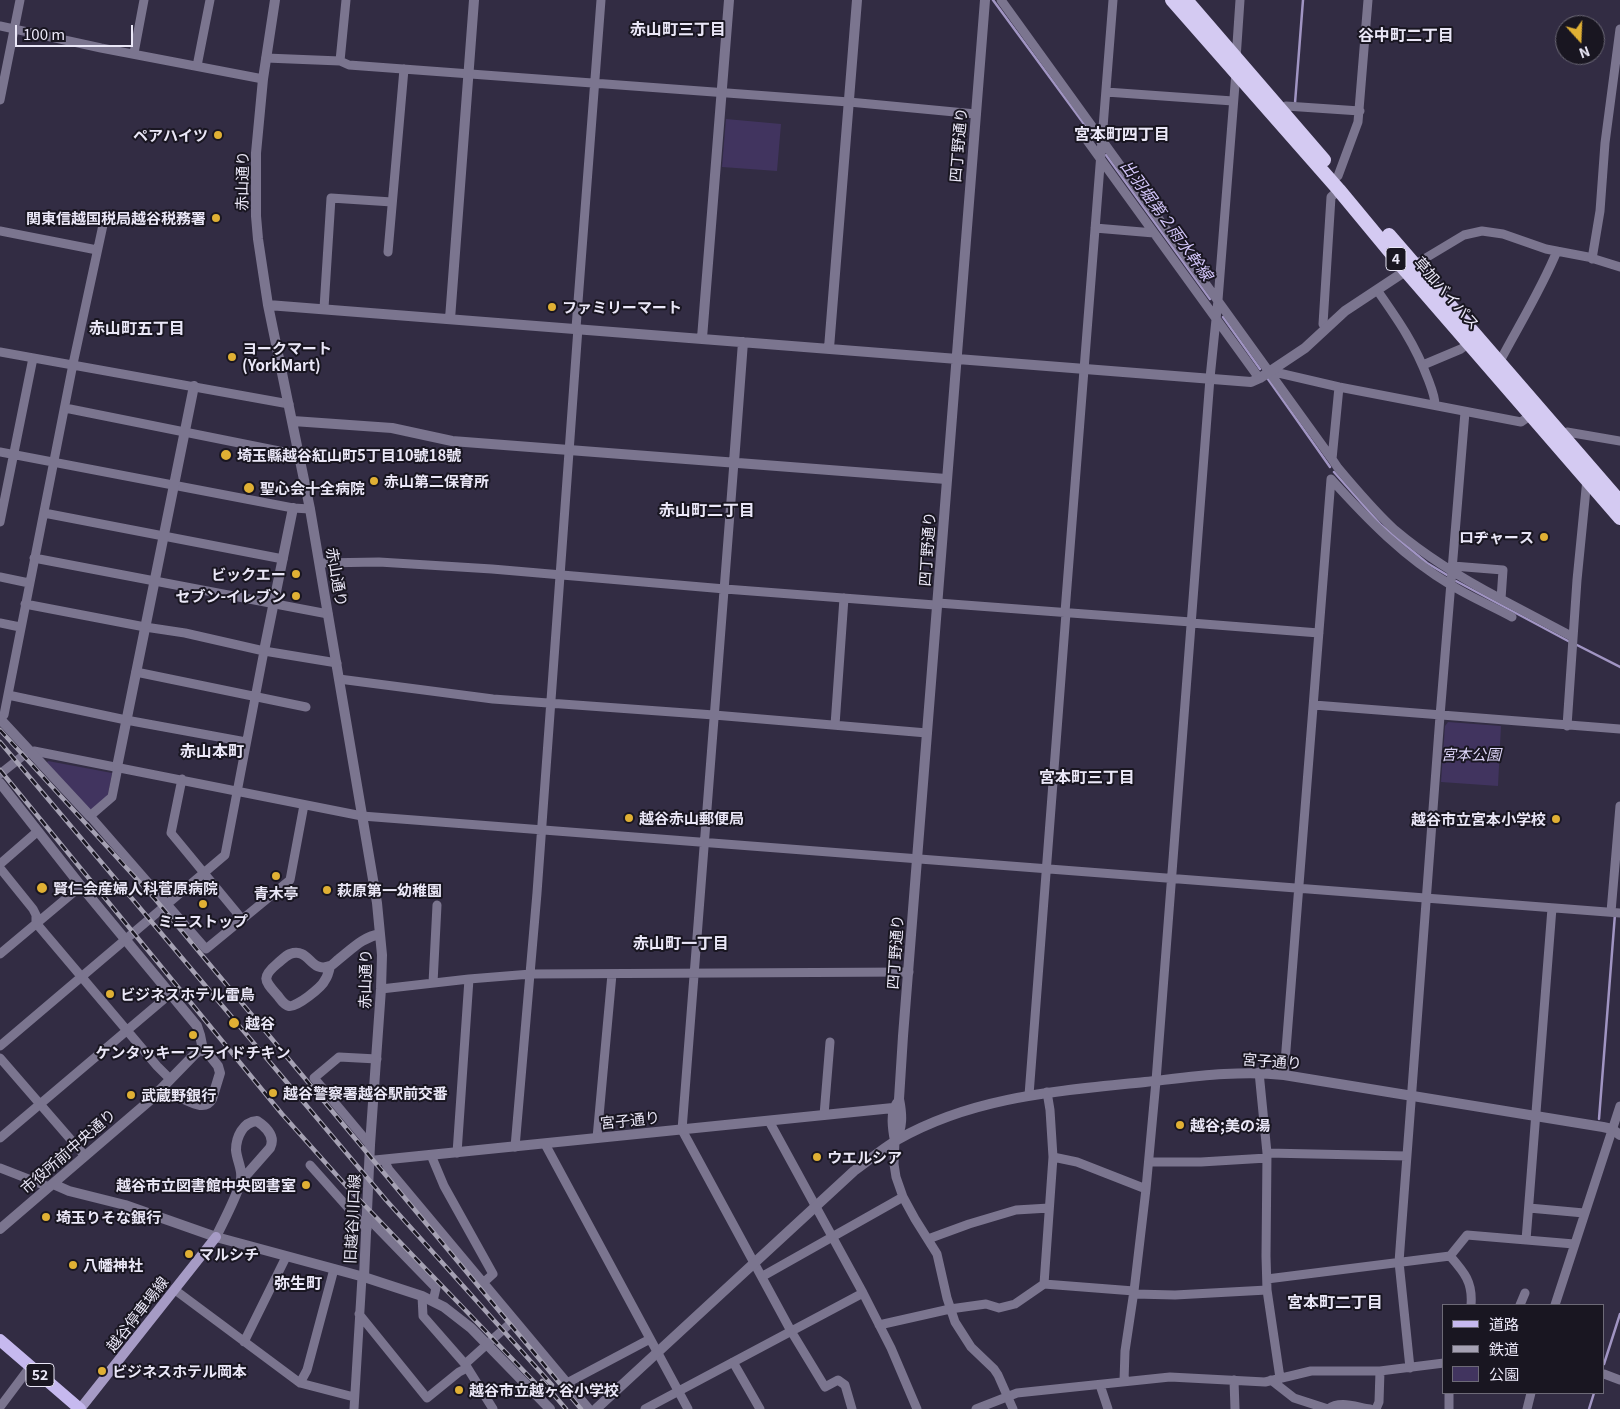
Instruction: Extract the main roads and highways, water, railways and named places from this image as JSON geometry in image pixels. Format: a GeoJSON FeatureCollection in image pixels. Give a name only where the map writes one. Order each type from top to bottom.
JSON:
{"type":"FeatureCollection","features":[{"type":"Feature","properties":{"kind":"highway","name":"草加バイパス"},"geometry":{"type":"LineString","coordinates":[[1172,0],[1236,74],[1339,183]]}},
{"type":"Feature","properties":{"kind":"highway","name":"草加バイパス"},"geometry":{"type":"LineString","coordinates":[[1186,0],[1282,110],[1469,343],[1620,518]]}},
{"type":"Feature","properties":{"kind":"highway","name":"草加バイパス"},"geometry":{"type":"LineString","coordinates":[[1410,268],[1499,363],[1620,502]]}},
{"type":"Feature","properties":{"kind":"main road","name":"越谷停車場線"},"geometry":{"type":"LineString","coordinates":[[80,1409],[216,1237]]}},
{"type":"Feature","properties":{"kind":"main road","name":"52"},"geometry":{"type":"LineString","coordinates":[[0,1340],[80,1409]]}},
{"type":"Feature","properties":{"kind":"waterway","name":"出羽堀第２雨水幹線"},"geometry":{"type":"LineString","coordinates":[[993,0],[1098,143]]}},
{"type":"Feature","properties":{"kind":"waterway"},"geometry":{"type":"LineString","coordinates":[[1295,103],[1303,0]]}},
{"type":"Feature","properties":{"kind":"waterway","name":"出羽堀第２雨水幹線"},"geometry":{"type":"LineString","coordinates":[[1106,155],[1210,299]]}},
{"type":"Feature","properties":{"kind":"waterway","name":"出羽堀第２雨水幹線"},"geometry":{"type":"LineString","coordinates":[[1223,317],[1260,369]]}},
{"type":"Feature","properties":{"kind":"waterway","name":"出羽堀第２雨水幹線"},"geometry":{"type":"LineString","coordinates":[[1268,379],[1330,467]]}},
{"type":"Feature","properties":{"kind":"waterway","name":"出羽堀第２雨水幹線"},"geometry":{"type":"LineString","coordinates":[[1334,472],[1381,525],[1427,563],[1447,575]]}},
{"type":"Feature","properties":{"kind":"waterway","name":"出羽堀第２雨水幹線"},"geometry":{"type":"LineString","coordinates":[[1456,581],[1570,642]]}},
{"type":"Feature","properties":{"kind":"waterway","name":"出羽堀第２雨水幹線"},"geometry":{"type":"LineString","coordinates":[[1577,645],[1620,667]]}},
{"type":"Feature","properties":{"kind":"waterway"},"geometry":{"type":"LineString","coordinates":[[1599,1119],[1615,914]]}},
{"type":"Feature","properties":{"kind":"waterway"},"geometry":{"type":"LineString","coordinates":[[1605,1361],[1620,1314]]}},
{"type":"Feature","properties":{"kind":"waterway"},"geometry":{"type":"LineString","coordinates":[[1589,1409],[1594,1394]]}},
{"type":"Feature","properties":{"kind":"railway"},"geometry":{"type":"LineString","coordinates":[[0,730],[155,899],[581,1409]]}},
{"type":"Feature","properties":{"kind":"railway"},"geometry":{"type":"LineString","coordinates":[[0,742],[386,1200],[552,1385]]}},
{"type":"Feature","properties":{"kind":"railway"},"geometry":{"type":"LineString","coordinates":[[0,770],[282,1114],[349,1189],[543,1391]]}},
{"type":"Feature","properties":{"kind":"railway"},"geometry":{"type":"LineString","coordinates":[[542,1381],[566,1409]]}},
{"type":"Feature","properties":{"kind":"place","name":"ペアハイツ"},"geometry":{"type":"Point","coordinates":[218,135]}},
{"type":"Feature","properties":{"kind":"place","name":"関東信越国税局越谷税務署"},"geometry":{"type":"Point","coordinates":[216,218]}},
{"type":"Feature","properties":{"kind":"place","name":"ファミリーマート"},"geometry":{"type":"Point","coordinates":[552,307]}},
{"type":"Feature","properties":{"kind":"place","name":"ヨークマート (YorkMart)"},"geometry":{"type":"Point","coordinates":[232,357]}},
{"type":"Feature","properties":{"kind":"place","name":"埼玉縣越谷紅山町5丁目10號18號"},"geometry":{"type":"Point","coordinates":[226,455]}},
{"type":"Feature","properties":{"kind":"place","name":"赤山第二保育所"},"geometry":{"type":"Point","coordinates":[374,481]}},
{"type":"Feature","properties":{"kind":"place","name":"聖心会十全病院"},"geometry":{"type":"Point","coordinates":[249,488]}},
{"type":"Feature","properties":{"kind":"place","name":"ロヂャース"},"geometry":{"type":"Point","coordinates":[1544,537]}},
{"type":"Feature","properties":{"kind":"place","name":"ビックエー"},"geometry":{"type":"Point","coordinates":[296,574]}},
{"type":"Feature","properties":{"kind":"place","name":"セブン-イレブン"},"geometry":{"type":"Point","coordinates":[296,596]}},
{"type":"Feature","properties":{"kind":"place","name":"越谷赤山郵便局"},"geometry":{"type":"Point","coordinates":[629,818]}},
{"type":"Feature","properties":{"kind":"place","name":"越谷市立宮本小学校"},"geometry":{"type":"Point","coordinates":[1556,819]}},
{"type":"Feature","properties":{"kind":"place","name":"青木亭"},"geometry":{"type":"Point","coordinates":[276,876]}},
{"type":"Feature","properties":{"kind":"place","name":"賢仁会産婦人科菅原病院"},"geometry":{"type":"Point","coordinates":[42,888]}},
{"type":"Feature","properties":{"kind":"place","name":"萩原第一幼稚園"},"geometry":{"type":"Point","coordinates":[327,890]}},
{"type":"Feature","properties":{"kind":"place","name":"ミニストップ"},"geometry":{"type":"Point","coordinates":[203,904]}},
{"type":"Feature","properties":{"kind":"place","name":"ビジネスホテル雷鳥"},"geometry":{"type":"Point","coordinates":[110,994]}},
{"type":"Feature","properties":{"kind":"place","name":"越谷"},"geometry":{"type":"Point","coordinates":[234,1023]}},
{"type":"Feature","properties":{"kind":"place","name":"ケンタッキーフライドチキン"},"geometry":{"type":"Point","coordinates":[193,1035]}},
{"type":"Feature","properties":{"kind":"place","name":"越谷警察署越谷駅前交番"},"geometry":{"type":"Point","coordinates":[273,1093]}},
{"type":"Feature","properties":{"kind":"place","name":"武蔵野銀行"},"geometry":{"type":"Point","coordinates":[131,1095]}},
{"type":"Feature","properties":{"kind":"place","name":"越谷;美の湯"},"geometry":{"type":"Point","coordinates":[1180,1125]}},
{"type":"Feature","properties":{"kind":"place","name":"ウエルシア"},"geometry":{"type":"Point","coordinates":[817,1157]}},
{"type":"Feature","properties":{"kind":"place","name":"越谷市立図書館中央図書室"},"geometry":{"type":"Point","coordinates":[306,1185]}},
{"type":"Feature","properties":{"kind":"place","name":"埼玉りそな銀行"},"geometry":{"type":"Point","coordinates":[46,1217]}},
{"type":"Feature","properties":{"kind":"place","name":"マルシチ"},"geometry":{"type":"Point","coordinates":[189,1254]}},
{"type":"Feature","properties":{"kind":"place","name":"八幡神社"},"geometry":{"type":"Point","coordinates":[73,1265]}},
{"type":"Feature","properties":{"kind":"place","name":"ビジネスホテル岡本"},"geometry":{"type":"Point","coordinates":[102,1371]}},
{"type":"Feature","properties":{"kind":"place","name":"越谷市立越ヶ谷小学校"},"geometry":{"type":"Point","coordinates":[459,1390]}},
{"type":"Feature","properties":{"kind":"district","name":"赤山町三丁目"},"geometry":{"type":"Point","coordinates":[678,29]}},
{"type":"Feature","properties":{"kind":"district","name":"谷中町二丁目"},"geometry":{"type":"Point","coordinates":[1406,35]}},
{"type":"Feature","properties":{"kind":"district","name":"宮本町四丁目"},"geometry":{"type":"Point","coordinates":[1122,134]}},
{"type":"Feature","properties":{"kind":"district","name":"赤山町五丁目"},"geometry":{"type":"Point","coordinates":[137,328]}},
{"type":"Feature","properties":{"kind":"district","name":"赤山町二丁目"},"geometry":{"type":"Point","coordinates":[707,510]}},
{"type":"Feature","properties":{"kind":"district","name":"赤山本町"},"geometry":{"type":"Point","coordinates":[212,751]}},
{"type":"Feature","properties":{"kind":"district","name":"宮本町三丁目"},"geometry":{"type":"Point","coordinates":[1087,777]}},
{"type":"Feature","properties":{"kind":"district","name":"赤山町一丁目"},"geometry":{"type":"Point","coordinates":[681,943]}},
{"type":"Feature","properties":{"kind":"district","name":"弥生町"},"geometry":{"type":"Point","coordinates":[298,1283]}},
{"type":"Feature","properties":{"kind":"district","name":"宮本町二丁目"},"geometry":{"type":"Point","coordinates":[1335,1302]}},
{"type":"Feature","properties":{"kind":"park label","name":"宮本公園"},"geometry":{"type":"Point","coordinates":[1471,754]}}]}
